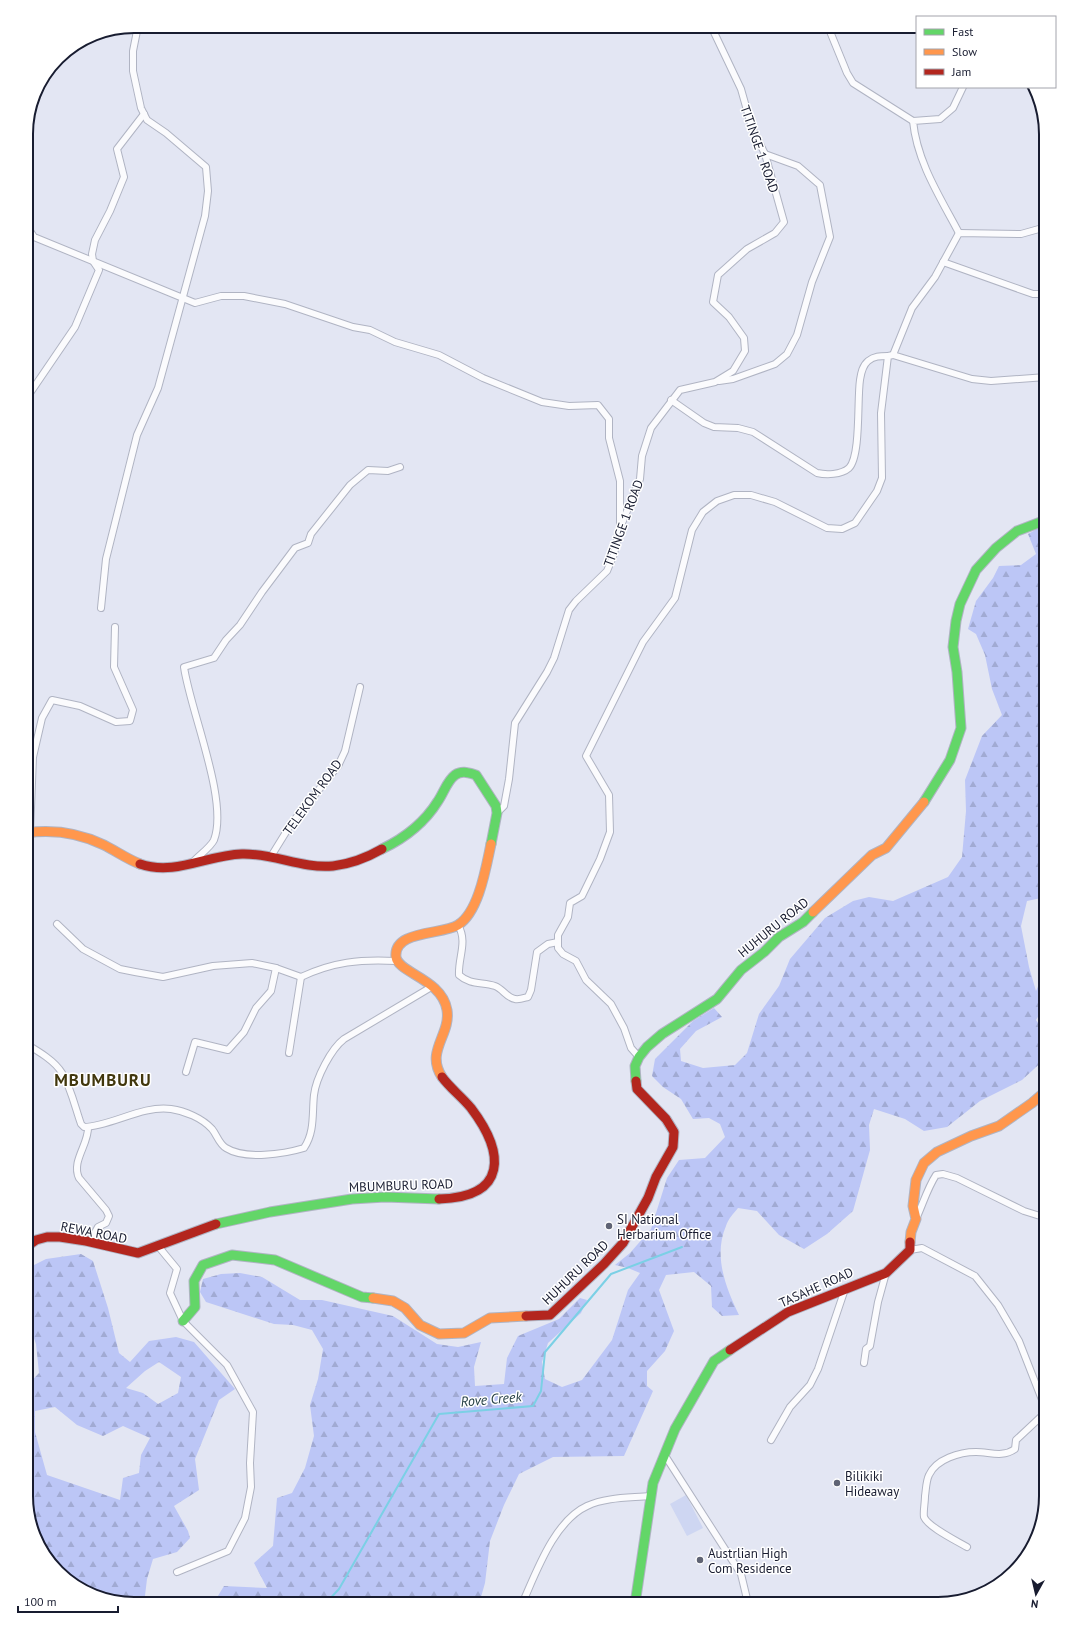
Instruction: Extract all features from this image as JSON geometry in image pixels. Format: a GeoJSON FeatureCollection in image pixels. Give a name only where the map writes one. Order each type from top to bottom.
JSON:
{"type":"FeatureCollection","features":[{"type":"Feature","properties":{"kind":"street"},"geometry":{"type":"LineString","coordinates":[[101,608],[106,559],[137,435],[158,388],[184,298],[205,216],[208,191],[206,167],[166,133],[147,120],[141,108],[133,71],[133,51],[137,33]]}},
{"type":"Feature","properties":{"kind":"street","name":"TITINGE 1 ROAD"},"geometry":{"type":"LineString","coordinates":[[497,813],[504,806],[509,779],[515,723],[547,672],[554,658],[569,610],[606,571],[614,554],[620,528],[640,479],[642,456],[651,428],[680,390],[715,382],[734,371],[745,351],[744,338],[730,317],[713,302],[718,275],[747,249],[775,233],[784,222],[765,154],[752,128],[741,89],[714,33]]}},
{"type":"Feature","properties":{"kind":"street"},"geometry":{"type":"LineString","coordinates":[[831,33],[847,74],[853,83],[913,121],[940,119],[953,108],[963,88]]}},
{"type":"Feature","properties":{"kind":"street"},"geometry":{"type":"LineString","coordinates":[[33,389],[75,327],[99,270],[93,262],[92,254],[95,240],[110,211],[124,177],[117,149],[144,114]]}},
{"type":"Feature","properties":{"kind":"street"},"geometry":{"type":"LineString","coordinates":[[913,121],[915,137],[927,174],[959,233]]}},
{"type":"Feature","properties":{"kind":"street"},"geometry":{"type":"LineString","coordinates":[[715,382],[733,379],[775,364],[787,354],[797,335],[812,282],[830,237],[820,185],[798,166],[765,154]]}},
{"type":"Feature","properties":{"kind":"street"},"geometry":{"type":"LineString","coordinates":[[959,233],[1020,234],[1039,229]]}},
{"type":"Feature","properties":{"kind":"street"},"geometry":{"type":"LineString","coordinates":[[639,1057],[631,1048],[624,1028],[611,1004],[586,980],[576,962],[563,954],[558,948],[558,935],[568,917],[570,903],[582,896],[600,859],[610,832],[609,795],[586,756],[643,642],[675,598],[692,530],[703,512],[717,501],[734,495],[751,495],[775,502],[827,528],[842,529],[855,523],[877,491],[882,478],[881,413],[890,355],[912,308],[935,277],[959,233]]}},
{"type":"Feature","properties":{"kind":"street"},"geometry":{"type":"LineString","coordinates":[[33,236],[93,262],[195,303],[221,296],[244,296],[285,304],[353,327],[370,330],[395,342],[439,355],[483,378],[542,402],[569,406],[598,405],[609,419],[609,438],[620,481],[620,528]]}},
{"type":"Feature","properties":{"kind":"street"},"geometry":{"type":"LineString","coordinates":[[943,262],[1033,294],[1039,294]]}},
{"type":"Feature","properties":{"kind":"street"},"geometry":{"type":"LineString","coordinates":[[671,400],[704,423],[714,427],[738,428],[753,432],[817,473],[826,475],[838,473],[849,468],[854,457],[859,387],[862,370],[867,361],[876,356],[890,355],[972,379],[991,382],[1039,378]]}},
{"type":"Feature","properties":{"kind":"street"},"geometry":{"type":"LineString","coordinates":[[191,864],[214,841],[218,824],[216,798],[206,753],[186,682],[184,667],[214,658],[226,640],[240,625],[262,592],[295,548],[308,543],[311,534],[350,485],[368,470],[388,471],[400,467]]}},
{"type":"Feature","properties":{"kind":"street","name":"HUHURU ROAD"},"geometry":{"type":"LineString","coordinates":[[183,1321],[195,1307],[194,1281],[203,1265],[232,1255],[274,1260],[362,1297],[393,1301],[405,1308],[420,1325],[439,1334],[464,1333],[490,1318],[550,1315],[604,1264],[623,1243],[648,1198],[656,1176],[673,1147],[674,1132],[666,1118],[637,1088],[635,1066],[639,1057],[647,1047],[662,1034],[717,999],[741,970],[764,952],[779,937],[803,922],[872,855],[886,848],[920,808],[950,760],[961,728],[954,647],[956,621],[960,604],[976,570],[996,548],[1017,531],[1039,523]]}},
{"type":"Feature","properties":{"kind":"street"},"geometry":{"type":"LineString","coordinates":[[33,757],[42,718],[52,700],[80,706],[116,722],[130,721],[133,710],[114,667],[115,627]]}},
{"type":"Feature","properties":{"kind":"street","name":"TELEKOM ROAD"},"geometry":{"type":"LineString","coordinates":[[270,858],[291,824],[338,766],[345,751],[360,687]]}},
{"type":"Feature","properties":{"kind":"street"},"geometry":{"type":"LineString","coordinates":[[33,833],[60,831],[77,834],[93,839],[134,862],[150,867],[161,868],[191,864],[214,858],[242,854],[317,866],[331,866],[364,858],[380,851],[409,833],[437,804],[453,776],[458,772],[476,775],[496,806],[497,813],[478,894],[471,912],[458,925],[448,930],[418,934],[402,943],[397,949],[396,960],[370,959],[345,962],[320,968],[301,977],[276,968],[252,963],[212,966],[163,977],[120,968],[83,949],[57,924]]}},
{"type":"Feature","properties":{"kind":"street"},"geometry":{"type":"LineString","coordinates":[[458,925],[462,931],[464,941],[459,965],[459,975],[464,980],[474,983],[496,986],[510,998],[517,1000],[528,997],[531,990],[537,952],[548,944],[558,942]]}},
{"type":"Feature","properties":{"kind":"street","name":"MBUMBURU ROAD"},"geometry":{"type":"LineString","coordinates":[[158,1246],[220,1223],[319,1204],[364,1198],[450,1198],[467,1195],[486,1185],[495,1171],[496,1162],[489,1138],[480,1120],[448,1084],[437,1069],[435,1060],[437,1050],[447,1026],[448,1015],[445,1003],[433,986],[416,974],[400,966],[396,960]]}},
{"type":"Feature","properties":{"kind":"street"},"geometry":{"type":"LineString","coordinates":[[186,1072],[195,1042],[228,1050],[244,1032],[256,1008],[271,991],[276,968]]}},
{"type":"Feature","properties":{"kind":"street"},"geometry":{"type":"LineString","coordinates":[[289,1053],[301,977]]}},
{"type":"Feature","properties":{"kind":"street"},"geometry":{"type":"LineString","coordinates":[[33,1049],[53,1063],[62,1073],[81,1124],[84,1127],[145,1111],[169,1108],[179,1110],[199,1119],[212,1130],[225,1148],[241,1154],[256,1155],[293,1152],[304,1148],[308,1143],[312,1130],[314,1093],[321,1073],[334,1047],[344,1038],[433,986]]}},
{"type":"Feature","properties":{"kind":"street"},"geometry":{"type":"LineString","coordinates":[[916,1219],[913,1206],[914,1193],[916,1180],[924,1163],[937,1152],[971,1136],[999,1126],[1039,1097]]}},
{"type":"Feature","properties":{"kind":"street"},"geometry":{"type":"LineString","coordinates":[[88,1127],[89,1134],[78,1162],[77,1173],[79,1178],[106,1210],[109,1216],[106,1223],[98,1227],[90,1242]]}},
{"type":"Feature","properties":{"kind":"street"},"geometry":{"type":"LineString","coordinates":[[1039,1216],[1024,1211],[957,1178],[943,1174],[936,1175],[929,1185],[923,1206],[911,1232],[910,1250],[922,1248],[975,1276],[998,1305],[1019,1341],[1039,1393]]}},
{"type":"Feature","properties":{"kind":"street","name":"REWA ROAD"},"geometry":{"type":"LineString","coordinates":[[33,1242],[46,1238],[62,1238],[90,1242],[127,1252],[138,1253],[158,1246]]}},
{"type":"Feature","properties":{"kind":"street"},"geometry":{"type":"LineString","coordinates":[[158,1246],[177,1269],[170,1292],[183,1321],[227,1365],[253,1412],[250,1462],[251,1487],[245,1518],[228,1551],[177,1572]]}},
{"type":"Feature","properties":{"kind":"street","name":"TASAHE ROAD"},"geometry":{"type":"LineString","coordinates":[[636,1597],[653,1483],[664,1454],[694,1394],[714,1360],[788,1312],[886,1272],[910,1250]]}},
{"type":"Feature","properties":{"kind":"street"},"geometry":{"type":"LineString","coordinates":[[864,1363],[866,1349],[870,1346],[878,1302],[886,1272]]}},
{"type":"Feature","properties":{"kind":"street"},"geometry":{"type":"LineString","coordinates":[[771,1440],[790,1407],[810,1384],[818,1369],[845,1289]]}},
{"type":"Feature","properties":{"kind":"street"},"geometry":{"type":"LineString","coordinates":[[966,1546],[927,1523],[924,1516],[929,1475],[936,1466],[957,1454],[977,1452],[997,1455],[1009,1453],[1014,1449],[1016,1440],[1039,1418]]}},
{"type":"Feature","properties":{"kind":"street"},"geometry":{"type":"LineString","coordinates":[[664,1454],[741,1574],[747,1597]]}},
{"type":"Feature","properties":{"kind":"street"},"geometry":{"type":"LineString","coordinates":[[525,1597],[545,1553],[560,1530],[571,1517],[586,1506],[608,1500],[650,1496]]}},
{"type":"Feature","properties":{"kind":"shaded area"},"geometry":{"type":"Polygon","coordinates":[[[686,1495],[703,1528],[687,1536],[670,1504],[686,1495]]]}},
{"type":"Feature","properties":{"kind":"green space"},"geometry":{"type":"Polygon","coordinates":[[[1039,528],[1039,898],[1027,901],[1021,926],[1029,967],[1036,991],[1039,984],[1039,1015],[1036,1020],[1039,1024],[1039,1064],[1022,1080],[980,1101],[947,1127],[924,1131],[905,1119],[874,1109],[869,1125],[870,1150],[853,1211],[827,1234],[804,1249],[779,1235],[757,1211],[738,1208],[727,1223],[722,1237],[721,1260],[726,1283],[739,1315],[722,1316],[712,1307],[711,1286],[694,1272],[666,1275],[659,1290],[674,1331],[665,1351],[647,1371],[647,1386],[653,1391],[624,1456],[553,1457],[519,1474],[504,1505],[490,1541],[485,1583],[481,1597],[217,1597],[224,1586],[267,1588],[254,1563],[273,1546],[277,1498],[292,1493],[305,1468],[314,1436],[310,1405],[318,1379],[323,1349],[312,1330],[293,1325],[274,1324],[206,1302],[200,1292],[203,1279],[221,1274],[240,1273],[262,1277],[300,1300],[322,1300],[393,1316],[437,1344],[458,1347],[481,1342],[474,1367],[475,1386],[504,1384],[507,1358],[518,1336],[559,1319],[580,1298],[587,1300],[581,1313],[548,1343],[542,1362],[545,1379],[562,1387],[582,1380],[612,1340],[628,1290],[640,1273],[615,1265],[630,1253],[651,1229],[667,1178],[679,1160],[705,1158],[725,1137],[720,1124],[709,1118],[693,1119],[681,1099],[663,1087],[652,1076],[655,1059],[693,1021],[714,1008],[722,1017],[696,1031],[680,1049],[681,1061],[703,1068],[735,1065],[747,1053],[759,1014],[779,986],[790,959],[825,918],[853,901],[869,897],[893,901],[948,877],[962,857],[966,811],[965,780],[982,736],[1002,715],[992,689],[985,655],[976,634],[968,629],[976,601],[993,578],[999,566],[1021,565],[1036,554],[1028,534],[1039,528]]]}},
{"type":"Feature","properties":{"kind":"green space"},"geometry":{"type":"Polygon","coordinates":[[[81,1254],[93,1261],[108,1308],[119,1353],[130,1362],[149,1341],[176,1337],[194,1342],[235,1389],[219,1400],[195,1459],[199,1490],[174,1506],[188,1531],[190,1538],[177,1552],[153,1559],[147,1579],[145,1597],[127,1597],[101,1592],[89,1587],[72,1576],[62,1568],[46,1547],[36,1522],[33,1496],[33,1379],[39,1373],[36,1344],[33,1335],[33,1266],[46,1259],[81,1254]],[[159,1362],[145,1371],[126,1388],[143,1393],[158,1404],[178,1393],[181,1377],[159,1362]],[[55,1407],[35,1411],[35,1432],[47,1475],[120,1500],[123,1478],[139,1473],[141,1455],[150,1438],[123,1426],[103,1436],[77,1425],[55,1407]]]}},
{"type":"Feature","properties":{"kind":"waterway","name":"Rove Creek"},"geometry":{"type":"LineString","coordinates":[[332,1597],[339,1589],[439,1414],[533,1406],[541,1391],[545,1352],[611,1274],[682,1247]]}},
{"type":"Feature","properties":{"kind":"traffic: fast"},"geometry":{"type":"LineString","coordinates":[[924,802],[950,760],[961,728],[957,672],[953,647],[956,621],[960,604],[976,570],[996,548],[1017,531],[1039,523]]}},
{"type":"Feature","properties":{"kind":"traffic: fast"},"geometry":{"type":"LineString","coordinates":[[382,849],[399,840],[421,823],[433,809],[450,780],[458,773],[463,772],[476,775],[496,806],[497,813],[491,844]]}},
{"type":"Feature","properties":{"kind":"traffic: fast"},"geometry":{"type":"LineString","coordinates":[[636,1081],[635,1066],[639,1057],[647,1047],[662,1034],[717,999],[741,970],[764,952],[779,937],[803,922],[813,912]]}},
{"type":"Feature","properties":{"kind":"traffic: fast"},"geometry":{"type":"LineString","coordinates":[[216,1224],[270,1212],[352,1199],[385,1197],[439,1199]]}},
{"type":"Feature","properties":{"kind":"traffic: fast"},"geometry":{"type":"LineString","coordinates":[[183,1321],[195,1307],[194,1281],[203,1265],[232,1255],[275,1260],[362,1297],[373,1298]]}},
{"type":"Feature","properties":{"kind":"traffic: fast"},"geometry":{"type":"LineString","coordinates":[[636,1597],[653,1483],[675,1429],[714,1361],[730,1350]]}},
{"type":"Feature","properties":{"kind":"traffic: slow"},"geometry":{"type":"LineString","coordinates":[[813,912],[872,855],[886,848],[924,802]]}},
{"type":"Feature","properties":{"kind":"traffic: slow"},"geometry":{"type":"LineString","coordinates":[[33,832],[56,832],[76,835],[104,845],[140,864]]}},
{"type":"Feature","properties":{"kind":"traffic: slow"},"geometry":{"type":"LineString","coordinates":[[442,1077],[437,1068],[436,1059],[437,1051],[446,1027],[447,1010],[443,999],[437,991],[399,963],[396,957],[397,948],[402,942],[410,938],[451,928],[458,925],[465,919],[476,900],[484,876],[491,844]]}},
{"type":"Feature","properties":{"kind":"traffic: slow"},"geometry":{"type":"LineString","coordinates":[[910,1242],[911,1232],[916,1219],[913,1206],[916,1180],[924,1163],[937,1152],[971,1136],[999,1126],[1039,1097]]}},
{"type":"Feature","properties":{"kind":"traffic: slow"},"geometry":{"type":"LineString","coordinates":[[373,1298],[393,1301],[405,1308],[420,1325],[439,1334],[464,1333],[490,1318],[526,1316]]}},
{"type":"Feature","properties":{"kind":"traffic: jam"},"geometry":{"type":"LineString","coordinates":[[140,864],[166,868],[229,855],[254,854],[310,865],[333,866],[359,860],[382,849]]}},
{"type":"Feature","properties":{"kind":"traffic: jam"},"geometry":{"type":"LineString","coordinates":[[439,1199],[462,1196],[478,1190],[488,1181],[494,1170],[494,1156],[490,1141],[482,1125],[471,1108],[442,1077]]}},
{"type":"Feature","properties":{"kind":"traffic: jam"},"geometry":{"type":"LineString","coordinates":[[526,1316],[550,1315],[604,1264],[623,1243],[648,1198],[656,1177],[673,1147],[674,1132],[666,1119],[637,1089],[636,1081]]}},
{"type":"Feature","properties":{"kind":"traffic: jam"},"geometry":{"type":"LineString","coordinates":[[33,1242],[47,1237],[60,1237],[86,1241],[138,1253],[216,1224]]}},
{"type":"Feature","properties":{"kind":"traffic: jam"},"geometry":{"type":"LineString","coordinates":[[730,1350],[788,1312],[886,1273],[910,1250],[910,1242]]}},
{"type":"Feature","properties":{"kind":"place","name":"SI National Herbarium Office"},"geometry":{"type":"Point","coordinates":[609,1226]}},
{"type":"Feature","properties":{"kind":"place","name":"Bilikiki Hideaway"},"geometry":{"type":"Point","coordinates":[837,1483]}},
{"type":"Feature","properties":{"kind":"place","name":"Austrlian High Com Residence"},"geometry":{"type":"Point","coordinates":[700,1560]}},
{"type":"Feature","properties":{"kind":"district","name":"MBUMBURU"},"geometry":{"type":"Point","coordinates":[103,1080]}}]}
